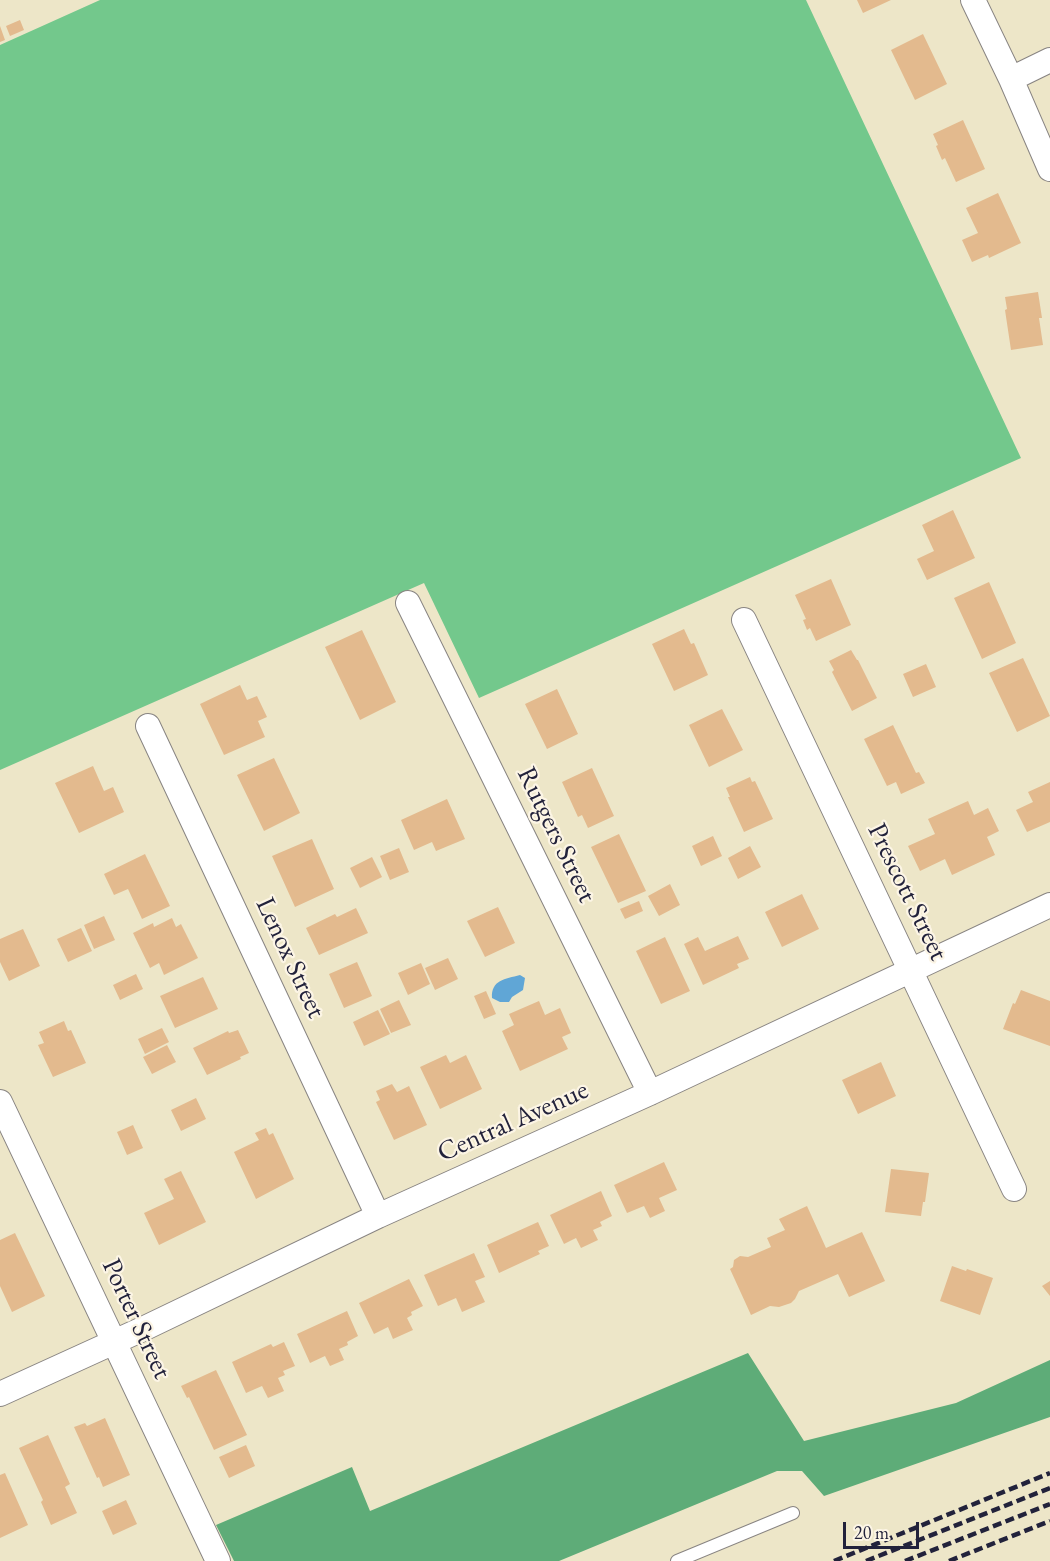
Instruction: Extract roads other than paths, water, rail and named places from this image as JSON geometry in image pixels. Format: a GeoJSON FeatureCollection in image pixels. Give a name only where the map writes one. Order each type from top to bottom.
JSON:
{"type":"FeatureCollection","features":[{"type":"Feature","properties":{"kind":"street"},"geometry":{"type":"LineString","coordinates":[[973,0],[1011,79],[1050,169]]}},
{"type":"Feature","properties":{"kind":"street"},"geometry":{"type":"LineString","coordinates":[[1011,79],[1050,60]]}},
{"type":"Feature","properties":{"kind":"street","name":"Rutgers Street"},"geometry":{"type":"LineString","coordinates":[[408,603],[650,1093]]}},
{"type":"Feature","properties":{"kind":"street","name":"Prescott Street"},"geometry":{"type":"LineString","coordinates":[[744,620],[1014,1189]]}},
{"type":"Feature","properties":{"kind":"street","name":"Lenox Street"},"geometry":{"type":"LineString","coordinates":[[148,726],[378,1216]]}},
{"type":"Feature","properties":{"kind":"street","name":"Central Avenue"},"geometry":{"type":"LineString","coordinates":[[0,1394],[1050,905]]}},
{"type":"Feature","properties":{"kind":"street","name":"Porter Street"},"geometry":{"type":"LineString","coordinates":[[0,1102],[218,1561]]}},
{"type":"Feature","properties":{"kind":"lane"},"geometry":{"type":"LineString","coordinates":[[677,1561],[793,1513]]}},
{"type":"Feature","properties":{"kind":"water"},"geometry":{"type":"Polygon","coordinates":[[[520,975],[525,978],[523,990],[512,997],[509,1002],[500,1002],[492,998],[496,984],[504,979],[520,975]]]}},
{"type":"Feature","properties":{"kind":"railway"},"geometry":{"type":"LineString","coordinates":[[834,1561],[1050,1473]]}},
{"type":"Feature","properties":{"kind":"railway"},"geometry":{"type":"LineString","coordinates":[[866,1561],[1050,1488]]}},
{"type":"Feature","properties":{"kind":"railway"},"geometry":{"type":"LineString","coordinates":[[905,1561],[1050,1504]]}},
{"type":"Feature","properties":{"kind":"railway"},"geometry":{"type":"LineString","coordinates":[[949,1561],[1050,1521]]}}]}
